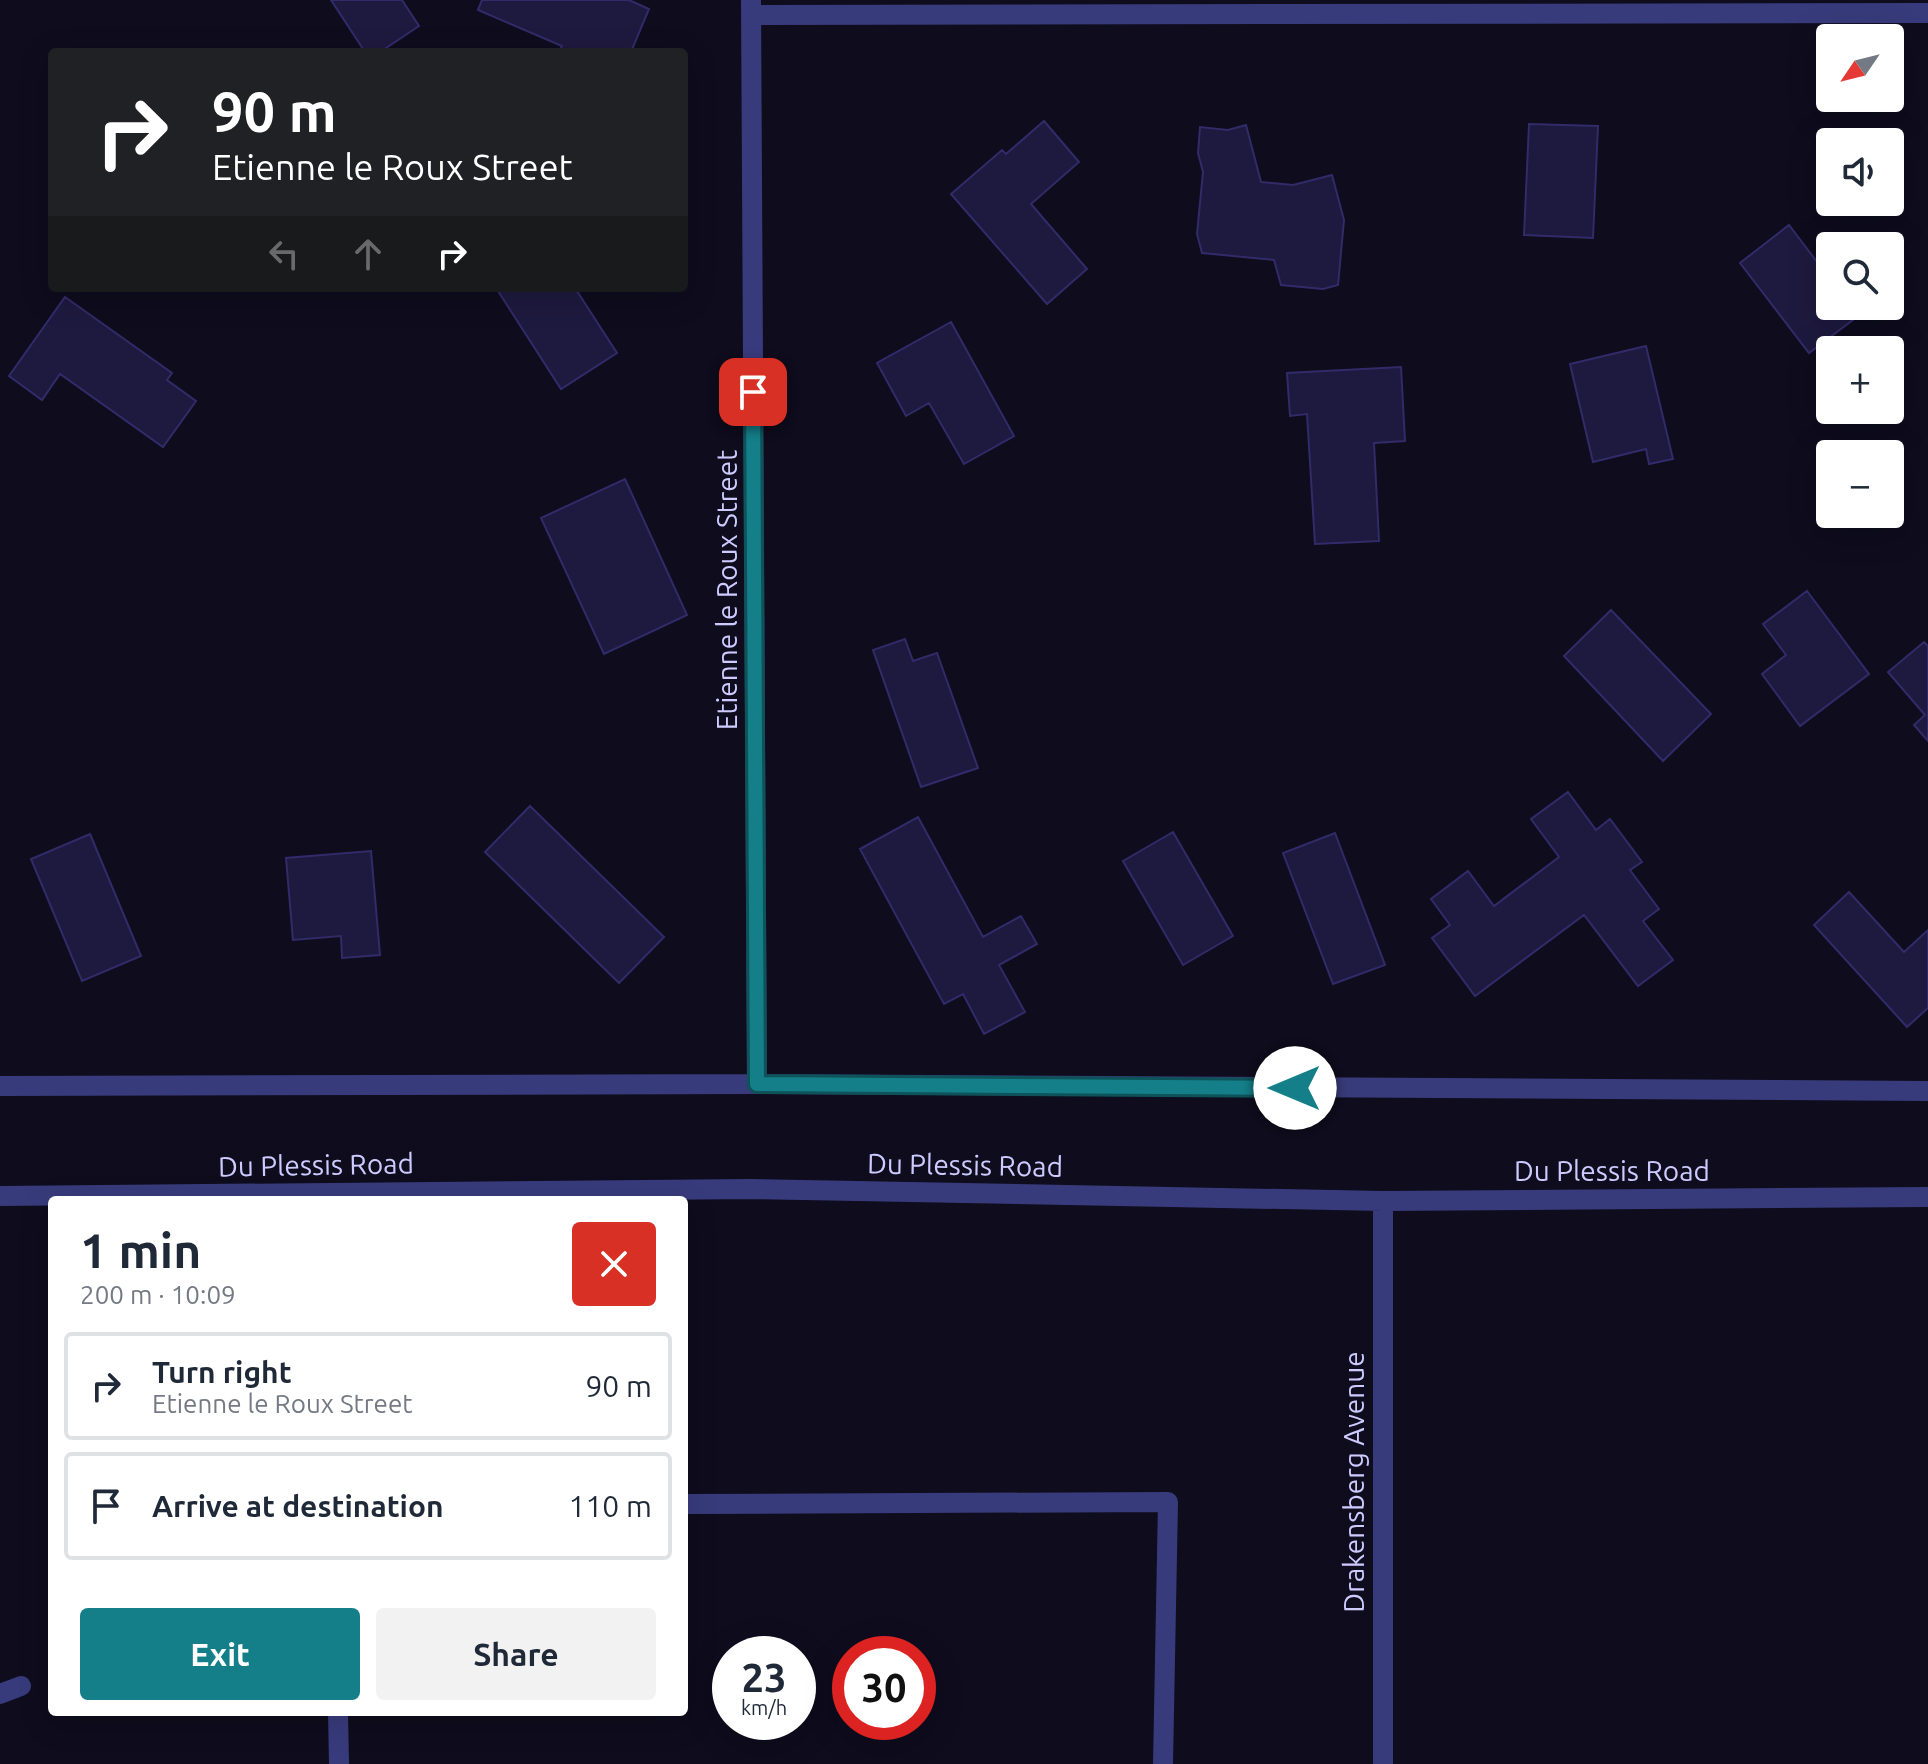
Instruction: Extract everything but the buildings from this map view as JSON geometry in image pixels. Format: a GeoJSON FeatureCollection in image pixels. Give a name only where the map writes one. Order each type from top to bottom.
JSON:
{"type":"FeatureCollection","features":[{"type":"Feature","properties":{"kind":"street"},"geometry":{"type":"LineString","coordinates":[[751,8],[1928,13]]}},
{"type":"Feature","properties":{"kind":"street","name":"Etienne le Roux Street"},"geometry":{"type":"LineString","coordinates":[[751,8],[757,1084]]}},
{"type":"Feature","properties":{"kind":"street"},"geometry":{"type":"LineString","coordinates":[[0,1086],[757,1084],[1928,1091]]}},
{"type":"Feature","properties":{"kind":"street","name":"Du Plessis Road"},"geometry":{"type":"LineString","coordinates":[[0,1196],[751,1189],[1383,1201],[1928,1197]]}},
{"type":"Feature","properties":{"kind":"street","name":"Drakensberg Avenue"},"geometry":{"type":"LineString","coordinates":[[1383,1201],[1383,1764]]}},
{"type":"Feature","properties":{"kind":"street"},"geometry":{"type":"LineString","coordinates":[[688,1504],[1168,1502],[1163,1764]]}},
{"type":"Feature","properties":{"kind":"street"},"geometry":{"type":"LineString","coordinates":[[0,1694],[21,1686]]}},
{"type":"Feature","properties":{"kind":"street"},"geometry":{"type":"LineString","coordinates":[[338,1716],[339,1764]]}},
{"type":"Feature","properties":{"kind":"route"},"geometry":{"type":"LineString","coordinates":[[753,392],[757,1084],[1295,1088]]}}]}
